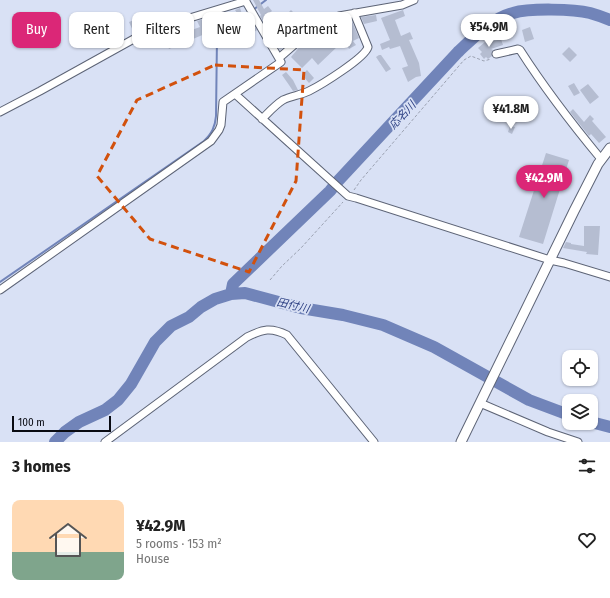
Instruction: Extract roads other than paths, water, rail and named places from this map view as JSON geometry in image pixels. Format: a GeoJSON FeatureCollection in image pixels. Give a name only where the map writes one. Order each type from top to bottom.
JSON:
{"type":"FeatureCollection","features":[{"type":"Feature","properties":{"kind":"street"},"geometry":{"type":"LineString","coordinates":[[0,112],[150,30],[246,0],[281,62],[223,102],[221,125],[211,141],[1,288]]}},
{"type":"Feature","properties":{"kind":"street"},"geometry":{"type":"LineString","coordinates":[[279,58],[310,31],[339,16],[402,5],[414,0]]}},
{"type":"Feature","properties":{"kind":"street"},"geometry":{"type":"LineString","coordinates":[[262,119],[284,100],[320,85],[364,54],[368,47],[354,13]]}},
{"type":"Feature","properties":{"kind":"street"},"geometry":{"type":"LineString","coordinates":[[496,54],[511,50],[520,50],[555,101],[602,159]]}},
{"type":"Feature","properties":{"kind":"street"},"geometry":{"type":"LineString","coordinates":[[235,94],[349,196],[550,260],[610,277]]}},
{"type":"Feature","properties":{"kind":"street"},"geometry":{"type":"LineString","coordinates":[[461,442],[550,260],[602,159],[610,148]]}},
{"type":"Feature","properties":{"kind":"street"},"geometry":{"type":"LineString","coordinates":[[105,442],[247,337],[259,331],[273,329],[287,335],[374,442]]}},
{"type":"Feature","properties":{"kind":"street"},"geometry":{"type":"LineString","coordinates":[[480,402],[541,429],[578,442]]}},
{"type":"Feature","properties":{"kind":"waterway"},"geometry":{"type":"LineString","coordinates":[[253,10],[266,0]]}},
{"type":"Feature","properties":{"kind":"waterway","name":"応名川"},"geometry":{"type":"LineString","coordinates":[[231,294],[233,284],[330,191],[458,52],[490,24],[513,13],[530,10],[563,10],[583,12],[610,20]]}},
{"type":"Feature","properties":{"kind":"waterway"},"geometry":{"type":"LineString","coordinates":[[0,282],[207,138],[213,130],[216,116],[217,48]]}},
{"type":"Feature","properties":{"kind":"waterway","name":"田付川"},"geometry":{"type":"LineString","coordinates":[[55,442],[65,432],[79,422],[105,410],[118,400],[131,384],[155,342],[171,326],[189,317],[201,307],[215,299],[231,294],[245,293],[301,308],[343,315],[383,325],[434,347],[529,400],[562,412]]}},
{"type":"Feature","properties":{"kind":"waterway","name":"田付川"},"geometry":{"type":"LineString","coordinates":[[598,424],[610,427]]}}]}
